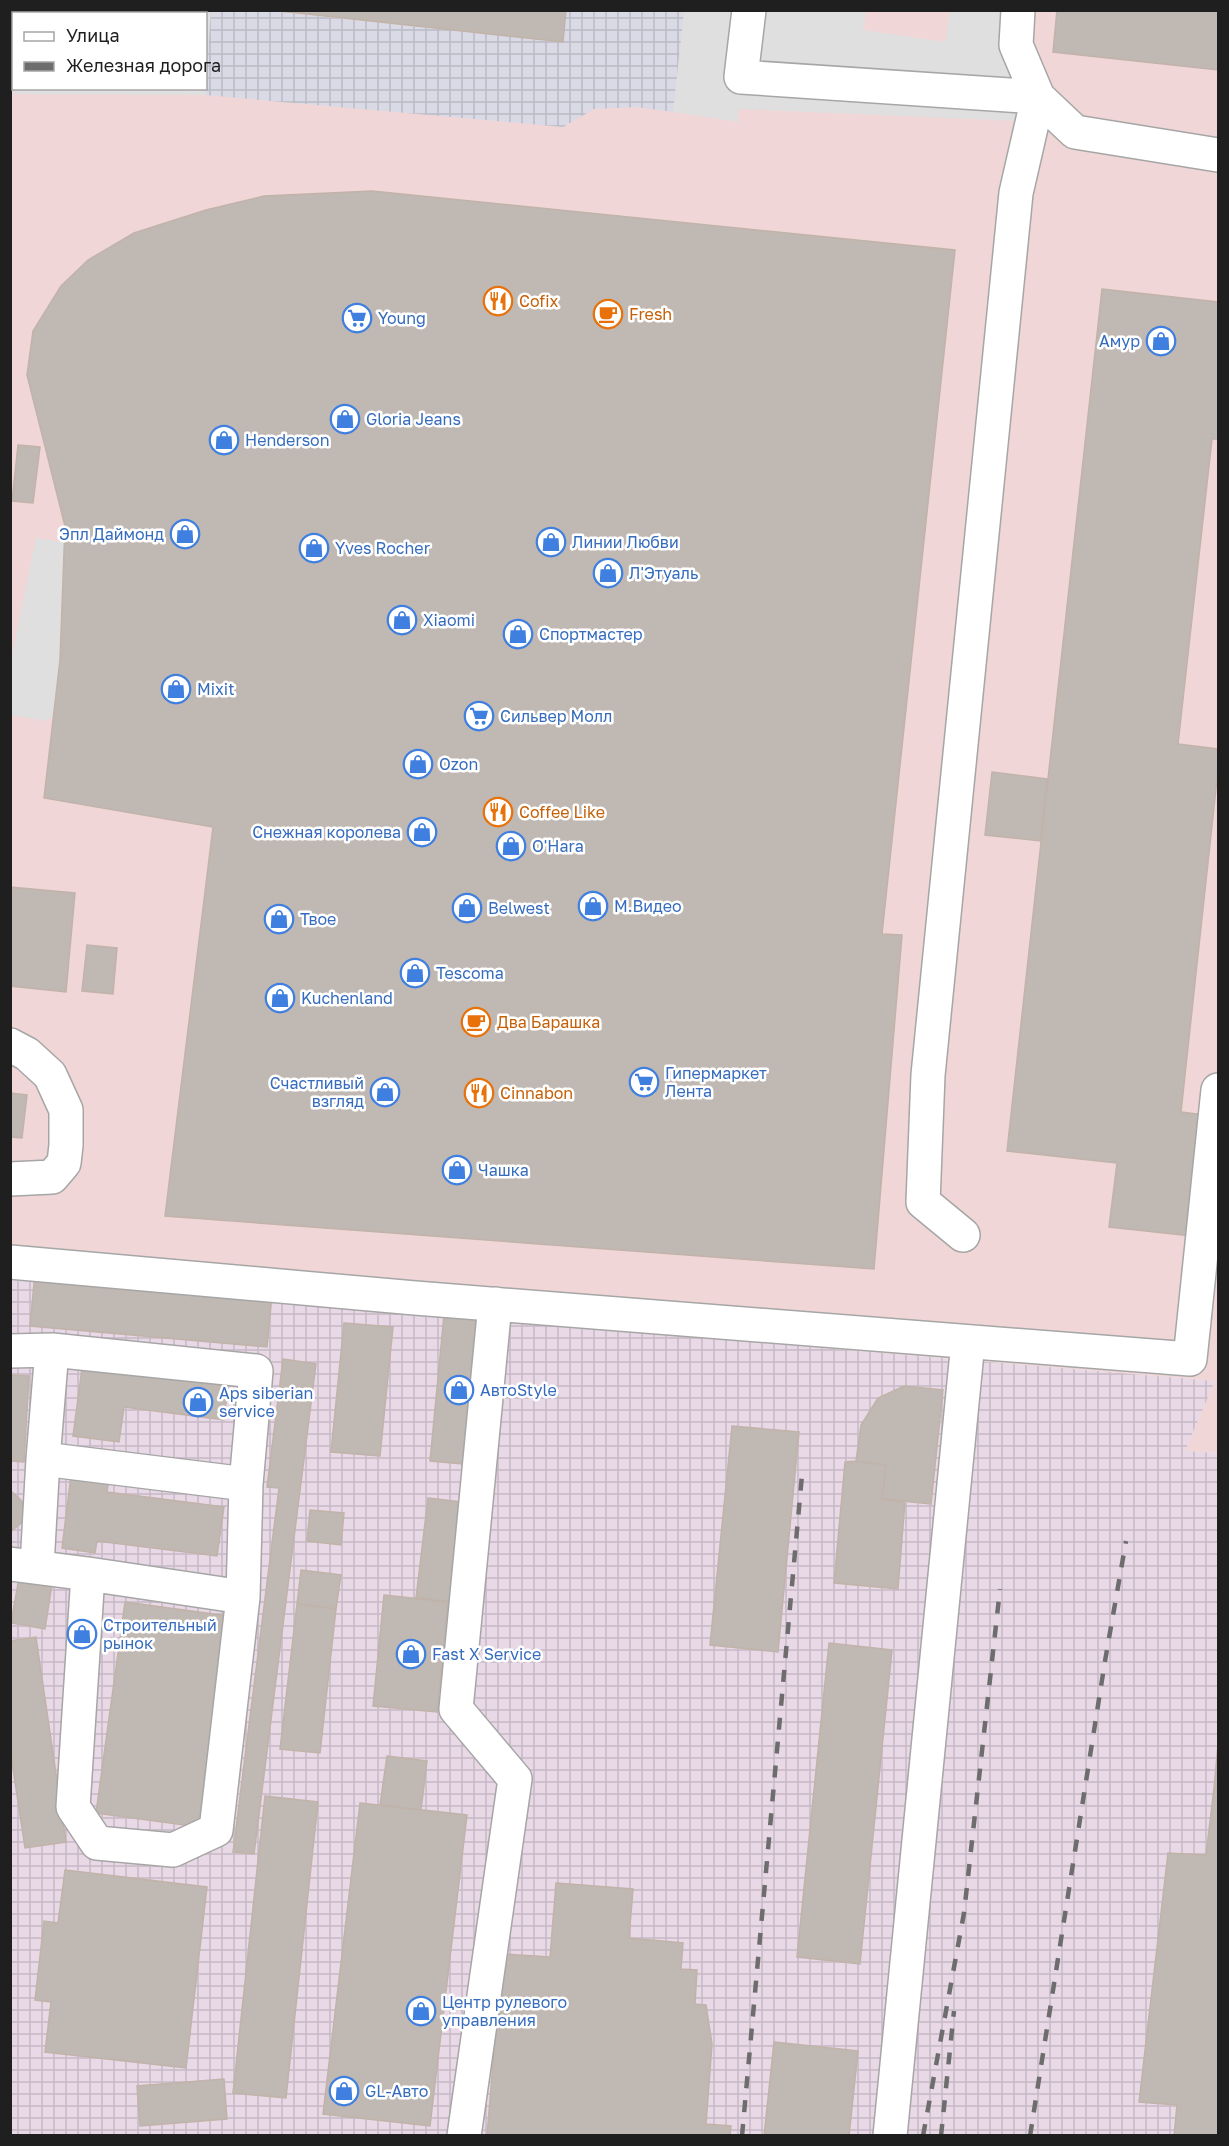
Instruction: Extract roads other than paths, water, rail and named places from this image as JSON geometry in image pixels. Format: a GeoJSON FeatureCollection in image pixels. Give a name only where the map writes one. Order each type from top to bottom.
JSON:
{"type":"FeatureCollection","features":[{"type":"Feature","properties":{"kind":"lane"},"geometry":{"type":"LineString","coordinates":[[749,10],[741,77],[1038,97]]}},
{"type":"Feature","properties":{"kind":"lane"},"geometry":{"type":"LineString","coordinates":[[1018,10],[1016,45],[1038,97],[1075,132],[1218,155]]}},
{"type":"Feature","properties":{"kind":"lane"},"geometry":{"type":"LineString","coordinates":[[963,1235],[923,1202],[928,1075],[1016,193],[1038,97]]}},
{"type":"Feature","properties":{"kind":"lane"},"geometry":{"type":"LineString","coordinates":[[10,1045],[27,1054],[50,1076],[66,1110],[66,1145],[64,1163],[52,1177],[10,1179]]}},
{"type":"Feature","properties":{"kind":"lane"},"geometry":{"type":"LineString","coordinates":[[10,1262],[495,1304],[1190,1359],[1218,1090]]}},
{"type":"Feature","properties":{"kind":"lane"},"geometry":{"type":"LineString","coordinates":[[464,2136],[515,1779],[456,1709],[495,1304]]}},
{"type":"Feature","properties":{"kind":"lane"},"geometry":{"type":"LineString","coordinates":[[890,2136],[968,1342]]}},
{"type":"Feature","properties":{"kind":"lane"},"geometry":{"type":"LineString","coordinates":[[52,1350],[43,1459],[24,1565],[243,1597]]}},
{"type":"Feature","properties":{"kind":"lane"},"geometry":{"type":"LineString","coordinates":[[10,1351],[52,1350],[256,1371],[246,1484],[243,1597],[216,1830],[173,1850],[97,1843],[73,1807],[88,1574]]}},
{"type":"Feature","properties":{"kind":"lane"},"geometry":{"type":"LineString","coordinates":[[43,1459],[246,1484]]}},
{"type":"Feature","properties":{"kind":"railway"},"geometry":{"type":"LineString","coordinates":[[742,2136],[802,1475]]}},
{"type":"Feature","properties":{"kind":"railway"},"geometry":{"type":"LineString","coordinates":[[1030,2136],[1126,1541]]}},
{"type":"Feature","properties":{"kind":"railway"},"geometry":{"type":"LineString","coordinates":[[923,2136],[964,1913],[1000,1589]]}},
{"type":"Feature","properties":{"kind":"railway"},"geometry":{"type":"LineString","coordinates":[[941,2136],[954,2011]]}},
{"type":"Feature","properties":{"kind":"place","name":"Cofix"},"geometry":{"type":"Point","coordinates":[498,301]}},
{"type":"Feature","properties":{"kind":"place","name":"Fresh"},"geometry":{"type":"Point","coordinates":[608,314]}},
{"type":"Feature","properties":{"kind":"place","name":"Young"},"geometry":{"type":"Point","coordinates":[357,318]}},
{"type":"Feature","properties":{"kind":"place","name":"Амур"},"geometry":{"type":"Point","coordinates":[1161,341]}},
{"type":"Feature","properties":{"kind":"place","name":"Gloria Jeans"},"geometry":{"type":"Point","coordinates":[345,419]}},
{"type":"Feature","properties":{"kind":"place","name":"Henderson"},"geometry":{"type":"Point","coordinates":[224,440]}},
{"type":"Feature","properties":{"kind":"place","name":"Эпл Даймонд"},"geometry":{"type":"Point","coordinates":[185,534]}},
{"type":"Feature","properties":{"kind":"place","name":"Линии Любви"},"geometry":{"type":"Point","coordinates":[551,542]}},
{"type":"Feature","properties":{"kind":"place","name":"Yves Rocher"},"geometry":{"type":"Point","coordinates":[314,548]}},
{"type":"Feature","properties":{"kind":"place","name":"Л'Этуаль"},"geometry":{"type":"Point","coordinates":[608,573]}},
{"type":"Feature","properties":{"kind":"place","name":"Xiaomi"},"geometry":{"type":"Point","coordinates":[402,620]}},
{"type":"Feature","properties":{"kind":"place","name":"Спортмастер"},"geometry":{"type":"Point","coordinates":[518,634]}},
{"type":"Feature","properties":{"kind":"place","name":"Mixit"},"geometry":{"type":"Point","coordinates":[176,689]}},
{"type":"Feature","properties":{"kind":"place","name":"Сильвер Молл"},"geometry":{"type":"Point","coordinates":[479,716]}},
{"type":"Feature","properties":{"kind":"place","name":"Ozon"},"geometry":{"type":"Point","coordinates":[418,764]}},
{"type":"Feature","properties":{"kind":"place","name":"Coffee Like"},"geometry":{"type":"Point","coordinates":[498,812]}},
{"type":"Feature","properties":{"kind":"place","name":"Снежная королева"},"geometry":{"type":"Point","coordinates":[422,832]}},
{"type":"Feature","properties":{"kind":"place","name":"O'Hara"},"geometry":{"type":"Point","coordinates":[511,846]}},
{"type":"Feature","properties":{"kind":"place","name":"М.Видео"},"geometry":{"type":"Point","coordinates":[593,906]}},
{"type":"Feature","properties":{"kind":"place","name":"Belwest"},"geometry":{"type":"Point","coordinates":[467,908]}},
{"type":"Feature","properties":{"kind":"place","name":"Твое"},"geometry":{"type":"Point","coordinates":[279,919]}},
{"type":"Feature","properties":{"kind":"place","name":"Tescoma"},"geometry":{"type":"Point","coordinates":[415,973]}},
{"type":"Feature","properties":{"kind":"place","name":"Kuchenland"},"geometry":{"type":"Point","coordinates":[280,998]}},
{"type":"Feature","properties":{"kind":"place","name":"Два Барашка"},"geometry":{"type":"Point","coordinates":[476,1022]}},
{"type":"Feature","properties":{"kind":"place","name":"Гипермаркет Лента"},"geometry":{"type":"Point","coordinates":[644,1082]}},
{"type":"Feature","properties":{"kind":"place","name":"Счастливый взгляд"},"geometry":{"type":"Point","coordinates":[385,1092]}},
{"type":"Feature","properties":{"kind":"place","name":"Cinnabon"},"geometry":{"type":"Point","coordinates":[479,1093]}},
{"type":"Feature","properties":{"kind":"place","name":"Чашка"},"geometry":{"type":"Point","coordinates":[457,1170]}},
{"type":"Feature","properties":{"kind":"place","name":"АвтоStyle"},"geometry":{"type":"Point","coordinates":[459,1390]}},
{"type":"Feature","properties":{"kind":"place","name":"Aps siberian service"},"geometry":{"type":"Point","coordinates":[198,1402]}},
{"type":"Feature","properties":{"kind":"place","name":"Строительный рынок"},"geometry":{"type":"Point","coordinates":[82,1634]}},
{"type":"Feature","properties":{"kind":"place","name":"Fast X Service"},"geometry":{"type":"Point","coordinates":[411,1654]}},
{"type":"Feature","properties":{"kind":"place","name":"Центр рулевого управления"},"geometry":{"type":"Point","coordinates":[421,2011]}},
{"type":"Feature","properties":{"kind":"place","name":"GL-Авто"},"geometry":{"type":"Point","coordinates":[344,2091]}}]}
